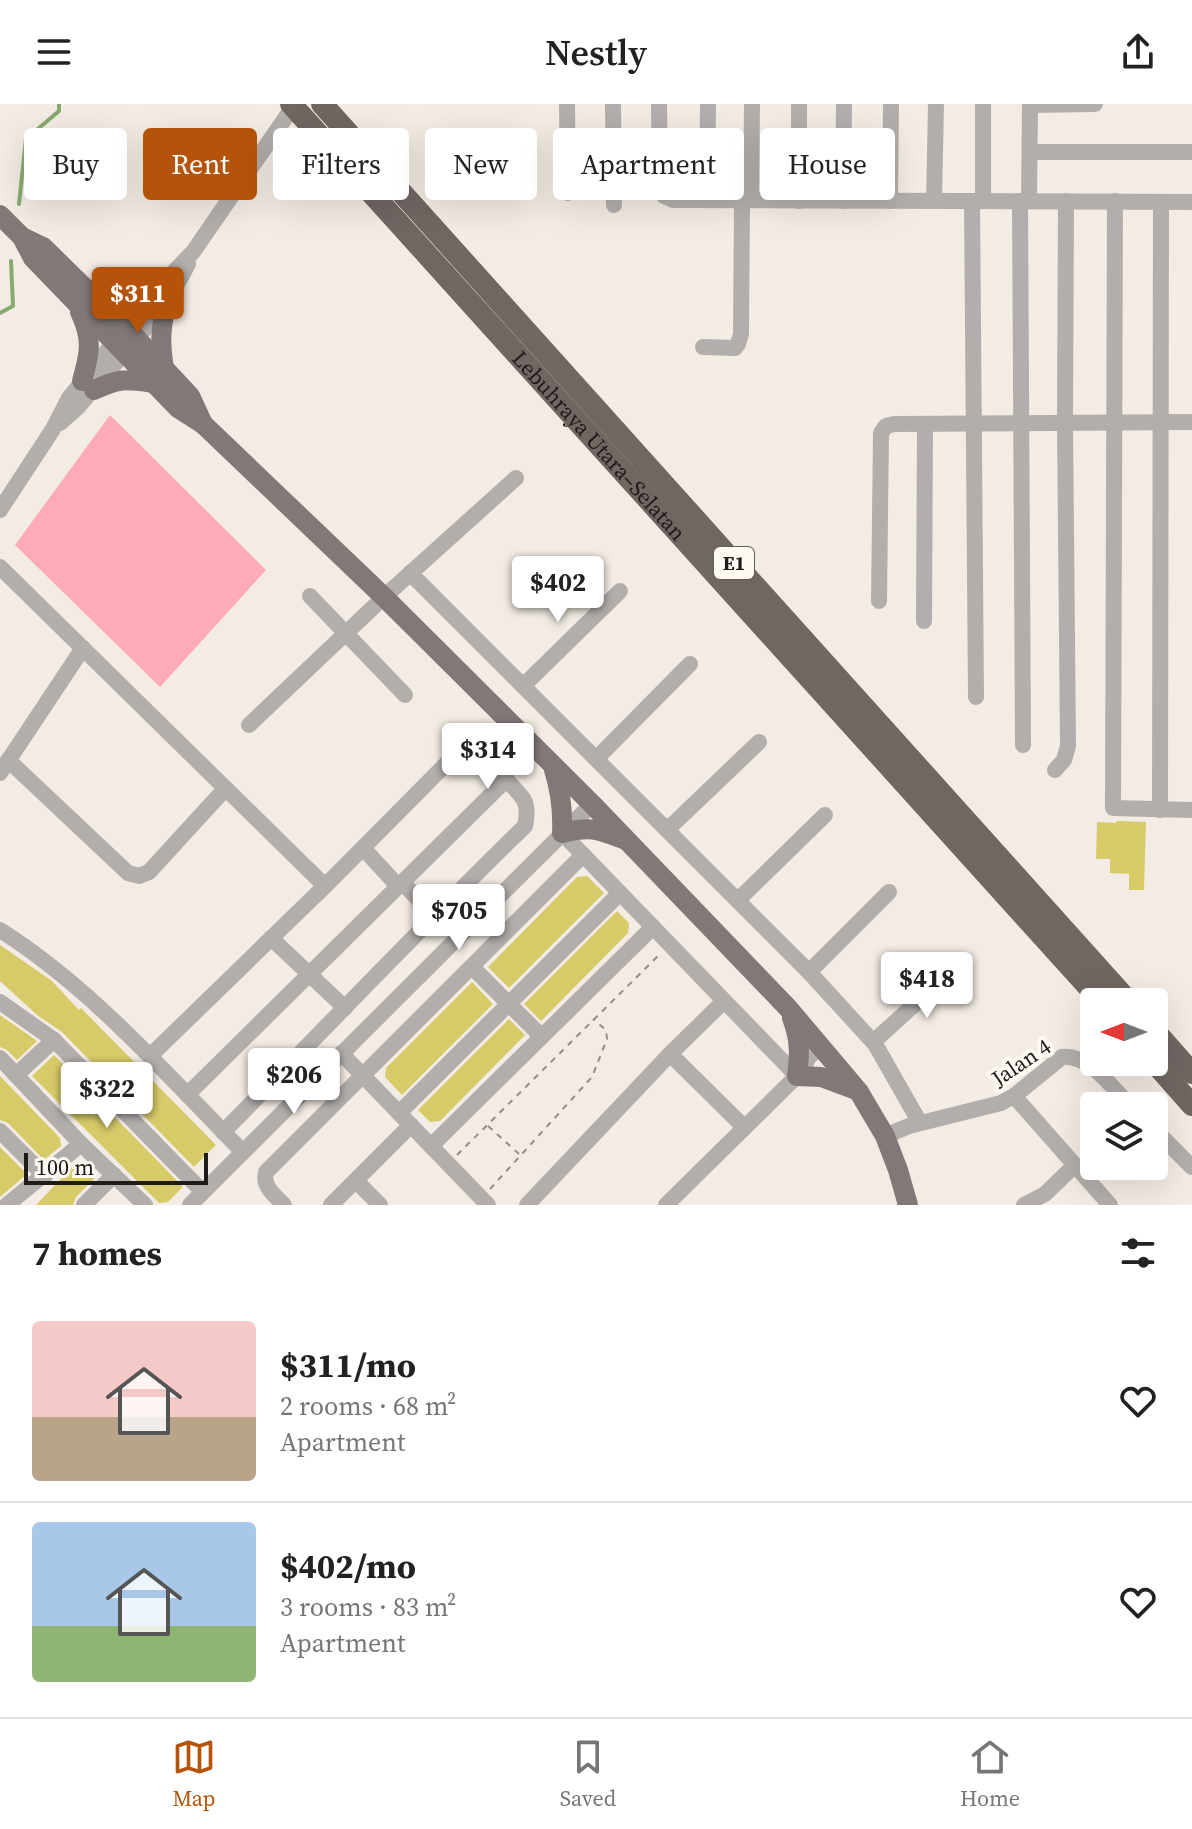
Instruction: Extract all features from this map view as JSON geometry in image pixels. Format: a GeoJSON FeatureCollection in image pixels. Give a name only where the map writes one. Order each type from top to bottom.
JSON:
{"type":"FeatureCollection","features":[{"type":"Feature","properties":{"kind":"highway","name":"Lebuhraya Utara–Selatan"},"geometry":{"type":"LineString","coordinates":[[293,104],[1089,988]]}},
{"type":"Feature","properties":{"kind":"highway","name":"Lebuhraya Utara–Selatan"},"geometry":{"type":"LineString","coordinates":[[322,104],[1116,988]]}},
{"type":"Feature","properties":{"kind":"highway"},"geometry":{"type":"LineString","coordinates":[[1168,1046],[1192,1073]]}},
{"type":"Feature","properties":{"kind":"highway"},"geometry":{"type":"LineString","coordinates":[[1166,1076],[1192,1105]]}},
{"type":"Feature","properties":{"kind":"main road"},"geometry":{"type":"LineString","coordinates":[[0,215],[22,237],[43,247],[81,296],[159,376],[178,408],[203,424],[384,597],[628,840],[788,1008],[859,1092],[885,1136],[908,1205]]}},
{"type":"Feature","properties":{"kind":"main road"},"geometry":{"type":"LineString","coordinates":[[81,296],[162,296],[159,376]]}},
{"type":"Feature","properties":{"kind":"main road"},"geometry":{"type":"LineString","coordinates":[[81,296],[90,340],[88,386],[159,376]]}},
{"type":"Feature","properties":{"kind":"main road"},"geometry":{"type":"LineString","coordinates":[[553,766],[562,793],[562,833],[597,829],[628,840]]}},
{"type":"Feature","properties":{"kind":"main road"},"geometry":{"type":"LineString","coordinates":[[788,1008],[798,1035],[800,1073],[840,1083],[859,1092]]}},
{"type":"Feature","properties":{"kind":"street"},"geometry":{"type":"LineString","coordinates":[[0,510],[53,429],[69,398],[88,386],[162,296],[260,158],[293,104]]}},
{"type":"Feature","properties":{"kind":"street"},"geometry":{"type":"LineString","coordinates":[[567,104],[567,128]]}},
{"type":"Feature","properties":{"kind":"street"},"geometry":{"type":"LineString","coordinates":[[613,104],[614,205]]}},
{"type":"Feature","properties":{"kind":"street"},"geometry":{"type":"LineString","coordinates":[[659,104],[659,128]]}},
{"type":"Feature","properties":{"kind":"street"},"geometry":{"type":"LineString","coordinates":[[708,104],[708,128]]}},
{"type":"Feature","properties":{"kind":"street"},"geometry":{"type":"LineString","coordinates":[[703,347],[735,348],[741,334],[752,104]]}},
{"type":"Feature","properties":{"kind":"street"},"geometry":{"type":"LineString","coordinates":[[799,104],[799,201]]}},
{"type":"Feature","properties":{"kind":"street"},"geometry":{"type":"LineString","coordinates":[[843,201],[844,104]]}},
{"type":"Feature","properties":{"kind":"street"},"geometry":{"type":"LineString","coordinates":[[890,201],[891,104]]}},
{"type":"Feature","properties":{"kind":"street"},"geometry":{"type":"LineString","coordinates":[[934,201],[936,104]]}},
{"type":"Feature","properties":{"kind":"street"},"geometry":{"type":"LineString","coordinates":[[976,697],[973,423],[983,104]]}},
{"type":"Feature","properties":{"kind":"street"},"geometry":{"type":"LineString","coordinates":[[1023,745],[1022,423],[1025,201],[1030,152],[1030,104],[1095,104]]}},
{"type":"Feature","properties":{"kind":"street"},"geometry":{"type":"LineString","coordinates":[[1030,152],[1192,152]]}},
{"type":"Feature","properties":{"kind":"street"},"geometry":{"type":"LineString","coordinates":[[746,200],[1192,202]]}},
{"type":"Feature","properties":{"kind":"street"},"geometry":{"type":"LineString","coordinates":[[1055,770],[1064,760],[1068,746],[1066,201]]}},
{"type":"Feature","properties":{"kind":"street"},"geometry":{"type":"LineString","coordinates":[[1115,201],[1113,808],[1192,810]]}},
{"type":"Feature","properties":{"kind":"street"},"geometry":{"type":"LineString","coordinates":[[1160,810],[1161,202]]}},
{"type":"Feature","properties":{"kind":"street"},"geometry":{"type":"LineString","coordinates":[[879,601],[881,433],[886,426],[1192,422]]}},
{"type":"Feature","properties":{"kind":"street"},"geometry":{"type":"LineString","coordinates":[[924,621],[925,424]]}},
{"type":"Feature","properties":{"kind":"street"},"geometry":{"type":"LineString","coordinates":[[249,725],[516,478]]}},
{"type":"Feature","properties":{"kind":"street"},"geometry":{"type":"LineString","coordinates":[[0,567],[325,886]]}},
{"type":"Feature","properties":{"kind":"street"},"geometry":{"type":"LineString","coordinates":[[410,573],[809,972],[873,1042],[920,1123]]}},
{"type":"Feature","properties":{"kind":"street"},"geometry":{"type":"LineString","coordinates":[[523,686],[620,591]]}},
{"type":"Feature","properties":{"kind":"street"},"geometry":{"type":"LineString","coordinates":[[310,596],[405,695]]}},
{"type":"Feature","properties":{"kind":"street"},"geometry":{"type":"LineString","coordinates":[[83,648],[4,767],[128,873],[139,876],[149,872],[225,789]]}},
{"type":"Feature","properties":{"kind":"street"},"geometry":{"type":"LineString","coordinates":[[596,759],[690,664]]}},
{"type":"Feature","properties":{"kind":"street"},"geometry":{"type":"LineString","coordinates":[[667,830],[759,742]]}},
{"type":"Feature","properties":{"kind":"street"},"geometry":{"type":"LineString","coordinates":[[150,1056],[456,754],[467,750],[477,751],[506,780],[525,801],[525,826],[433,915],[223,1132]]}},
{"type":"Feature","properties":{"kind":"street"},"geometry":{"type":"LineString","coordinates":[[187,1095],[506,780]]}},
{"type":"Feature","properties":{"kind":"street"},"geometry":{"type":"LineString","coordinates":[[190,1205],[592,804]]}},
{"type":"Feature","properties":{"kind":"street"},"geometry":{"type":"LineString","coordinates":[[738,900],[825,815]]}},
{"type":"Feature","properties":{"kind":"street"},"geometry":{"type":"LineString","coordinates":[[562,833],[724,1001],[800,1073]]}},
{"type":"Feature","properties":{"kind":"street"},"geometry":{"type":"LineString","coordinates":[[363,848],[433,915]]}},
{"type":"Feature","properties":{"kind":"street"},"geometry":{"type":"LineString","coordinates":[[284,1205],[267,1188],[264,1180],[266,1172],[583,855]]}},
{"type":"Feature","properties":{"kind":"street"},"geometry":{"type":"LineString","coordinates":[[809,972],[889,892]]}},
{"type":"Feature","properties":{"kind":"street"},"geometry":{"type":"LineString","coordinates":[[331,1205],[356,1181],[405,1119],[508,1004],[620,893]]}},
{"type":"Feature","properties":{"kind":"street"},"geometry":{"type":"LineString","coordinates":[[431,1146],[653,927]]}},
{"type":"Feature","properties":{"kind":"street"},"geometry":{"type":"LineString","coordinates":[[0,930],[60,973],[150,1056],[243,1152]]}},
{"type":"Feature","properties":{"kind":"street"},"geometry":{"type":"LineString","coordinates":[[271,938],[345,1008]]}},
{"type":"Feature","properties":{"kind":"street"},"geometry":{"type":"LineString","coordinates":[[472,967],[541,1036]]}},
{"type":"Feature","properties":{"kind":"street"},"geometry":{"type":"LineString","coordinates":[[873,1042],[955,968]]}},
{"type":"Feature","properties":{"kind":"street"},"geometry":{"type":"LineString","coordinates":[[527,1205],[724,1001]]}},
{"type":"Feature","properties":{"kind":"street"},"geometry":{"type":"LineString","coordinates":[[0,1002],[54,1040],[203,1192]]}},
{"type":"Feature","properties":{"kind":"street"},"geometry":{"type":"LineString","coordinates":[[16,1075],[54,1040]]}},
{"type":"Feature","properties":{"kind":"street"},"geometry":{"type":"LineString","coordinates":[[666,1205],[800,1073],[814,1066],[824,1050]]}},
{"type":"Feature","properties":{"kind":"street"},"geometry":{"type":"LineString","coordinates":[[341,1053],[485,1202]]}},
{"type":"Feature","properties":{"kind":"street"},"geometry":{"type":"LineString","coordinates":[[670,1054],[744,1127]]}},
{"type":"Feature","properties":{"kind":"street","name":"Jalan 4"},"geometry":{"type":"LineString","coordinates":[[885,1136],[920,1123],[1001,1103],[1062,1057],[1071,1056],[1086,1062],[1116,1092]]}},
{"type":"Feature","properties":{"kind":"street"},"geometry":{"type":"LineString","coordinates":[[0,1058],[81,1144],[145,1205]]}},
{"type":"Feature","properties":{"kind":"street"},"geometry":{"type":"LineString","coordinates":[[1014,1096],[1110,1205]]}},
{"type":"Feature","properties":{"kind":"street"},"geometry":{"type":"LineString","coordinates":[[0,1131],[45,1176]]}},
{"type":"Feature","properties":{"kind":"street"},"geometry":{"type":"LineString","coordinates":[[1168,1143],[1192,1167]]}},
{"type":"Feature","properties":{"kind":"street"},"geometry":{"type":"LineString","coordinates":[[0,1200],[6,1205],[81,1144]]}},
{"type":"Feature","properties":{"kind":"street"},"geometry":{"type":"LineString","coordinates":[[1024,1205],[1045,1194],[1074,1166]]}},
{"type":"Feature","properties":{"kind":"street"},"geometry":{"type":"LineString","coordinates":[[84,1205],[114,1175]]}},
{"type":"Feature","properties":{"kind":"street"},"geometry":{"type":"LineString","coordinates":[[356,1181],[380,1205]]}},
{"type":"Feature","properties":{"kind":"path"},"geometry":{"type":"LineString","coordinates":[[448,1164],[670,944]]}},
{"type":"Feature","properties":{"kind":"path"},"geometry":{"type":"LineString","coordinates":[[485,1202],[520,1155],[592,1077],[607,1039],[606,1030],[593,1019]]}},
{"type":"Feature","properties":{"kind":"path"},"geometry":{"type":"LineString","coordinates":[[487,1125],[520,1155]]}},
{"type":"Feature","properties":{"kind":"shaded area"},"geometry":{"type":"Polygon","coordinates":[[[110,415],[266,570],[160,687],[15,545],[110,415]]]}},
{"type":"Feature","properties":{"kind":"building"},"geometry":{"type":"Polygon","coordinates":[[[1097,822],[1146,822],[1144,890],[1129,890],[1129,874],[1110,873],[1110,859],[1096,859],[1097,822]]]}},
{"type":"Feature","properties":{"kind":"building"},"geometry":{"type":"Polygon","coordinates":[[[587,876],[604,893],[509,988],[488,967],[577,877],[587,876]]]}},
{"type":"Feature","properties":{"kind":"building"},"geometry":{"type":"Polygon","coordinates":[[[617,911],[629,923],[628,933],[541,1021],[524,1004],[617,911]]]}},
{"type":"Feature","properties":{"kind":"building"},"geometry":{"type":"Polygon","coordinates":[[[0,945],[52,981],[216,1145],[194,1167],[62,1032],[37,1015],[0,981],[0,945]]]}},
{"type":"Feature","properties":{"kind":"building"},"geometry":{"type":"Polygon","coordinates":[[[472,982],[493,1004],[402,1095],[385,1077],[386,1068],[472,982]]]}},
{"type":"Feature","properties":{"kind":"building"},"geometry":{"type":"Polygon","coordinates":[[[0,1015],[37,1041],[17,1060],[0,1047],[0,1015]]]}},
{"type":"Feature","properties":{"kind":"building"},"geometry":{"type":"Polygon","coordinates":[[[509,1019],[525,1035],[440,1121],[430,1122],[418,1110],[509,1019]]]}},
{"type":"Feature","properties":{"kind":"building"},"geometry":{"type":"Polygon","coordinates":[[[54,1055],[183,1187],[168,1202],[159,1203],[32,1076],[54,1055]]]}},
{"type":"Feature","properties":{"kind":"building"},"geometry":{"type":"Polygon","coordinates":[[[0,1076],[60,1138],[61,1146],[44,1160],[8,1123],[0,1120],[0,1076]]]}},
{"type":"Feature","properties":{"kind":"building"},"geometry":{"type":"Polygon","coordinates":[[[0,1147],[27,1174],[0,1197],[0,1147]]]}},
{"type":"Feature","properties":{"kind":"building"},"geometry":{"type":"Polygon","coordinates":[[[78,1161],[95,1178],[76,1197],[73,1205],[36,1205],[78,1161]]]}},
{"type":"Feature","properties":{"kind":"waterway"},"geometry":{"type":"LineString","coordinates":[[19,204],[26,139],[59,111],[59,104]]}},
{"type":"Feature","properties":{"kind":"waterway"},"geometry":{"type":"LineString","coordinates":[[0,313],[13,306],[11,261]]}}]}
